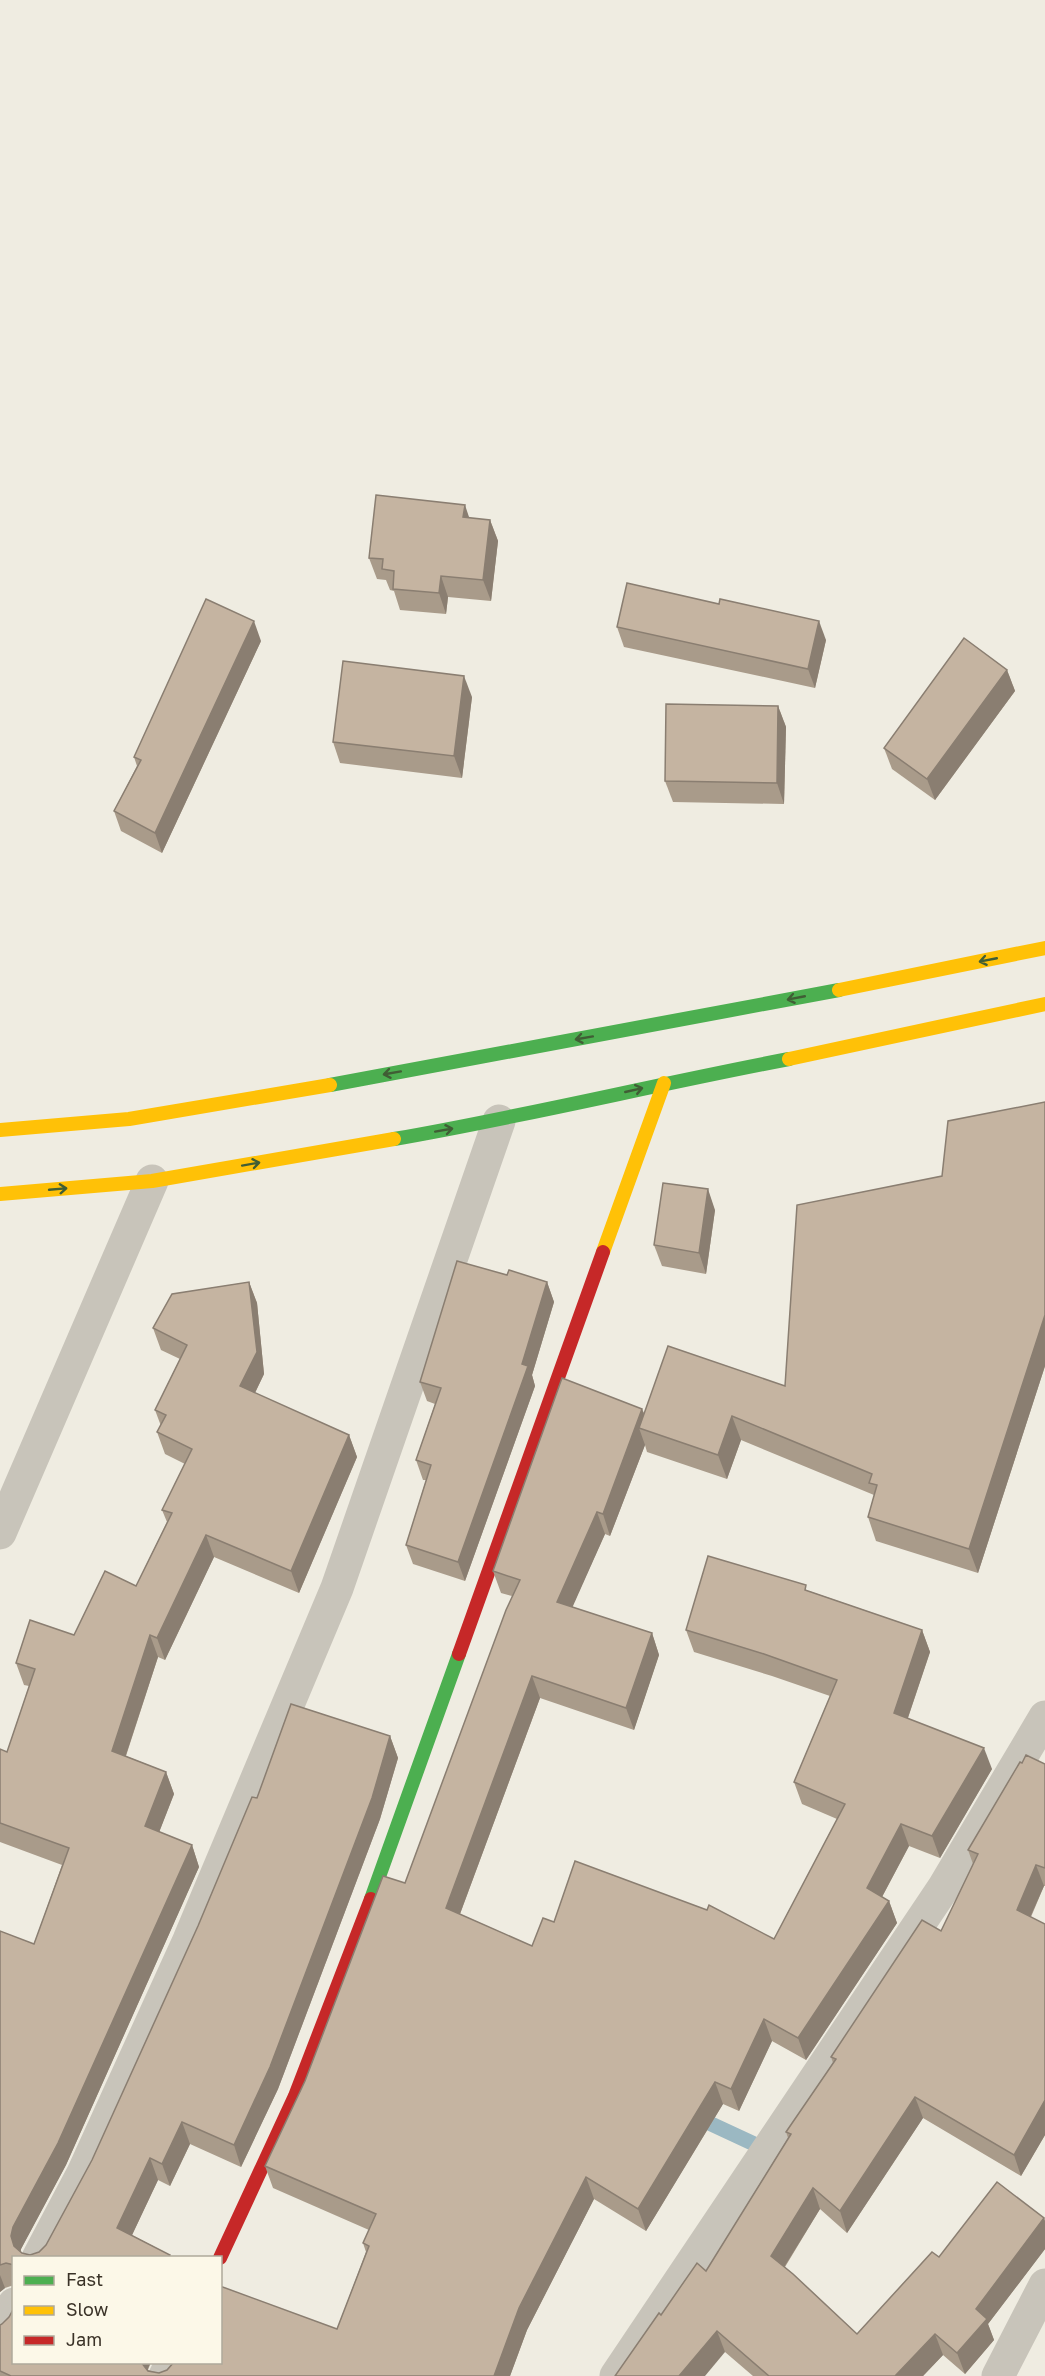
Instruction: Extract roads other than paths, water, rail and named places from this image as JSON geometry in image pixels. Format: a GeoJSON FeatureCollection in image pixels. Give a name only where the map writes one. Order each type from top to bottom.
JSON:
{"type":"FeatureCollection","features":[{"type":"Feature","properties":{"kind":"main road"},"geometry":{"type":"LineString","coordinates":[[0,1130],[129,1119],[274,1095],[759,1006],[1045,948]]}},
{"type":"Feature","properties":{"kind":"main road"},"geometry":{"type":"LineString","coordinates":[[0,1194],[152,1181],[498,1121],[664,1083],[802,1057],[1045,1004]]}},
{"type":"Feature","properties":{"kind":"main road"},"geometry":{"type":"LineString","coordinates":[[221,2256],[295,2096],[374,1891],[664,1083]]}},
{"type":"Feature","properties":{"kind":"street"},"geometry":{"type":"LineString","coordinates":[[39,2256],[83,2173],[189,1940],[337,1588],[498,1121]]}},
{"type":"Feature","properties":{"kind":"street"},"geometry":{"type":"LineString","coordinates":[[0,1533],[152,1181]]}},
{"type":"Feature","properties":{"kind":"street"},"geometry":{"type":"LineString","coordinates":[[616,2376],[944,1887],[1045,1717]]}},
{"type":"Feature","properties":{"kind":"street"},"geometry":{"type":"LineString","coordinates":[[998,2376],[1045,2285]]}},
{"type":"Feature","properties":{"kind":"street"},"geometry":{"type":"LineString","coordinates":[[0,2330],[12,2308]]}},
{"type":"Feature","properties":{"kind":"waterway"},"geometry":{"type":"LineString","coordinates":[[694,2116],[767,2150]]}}]}
